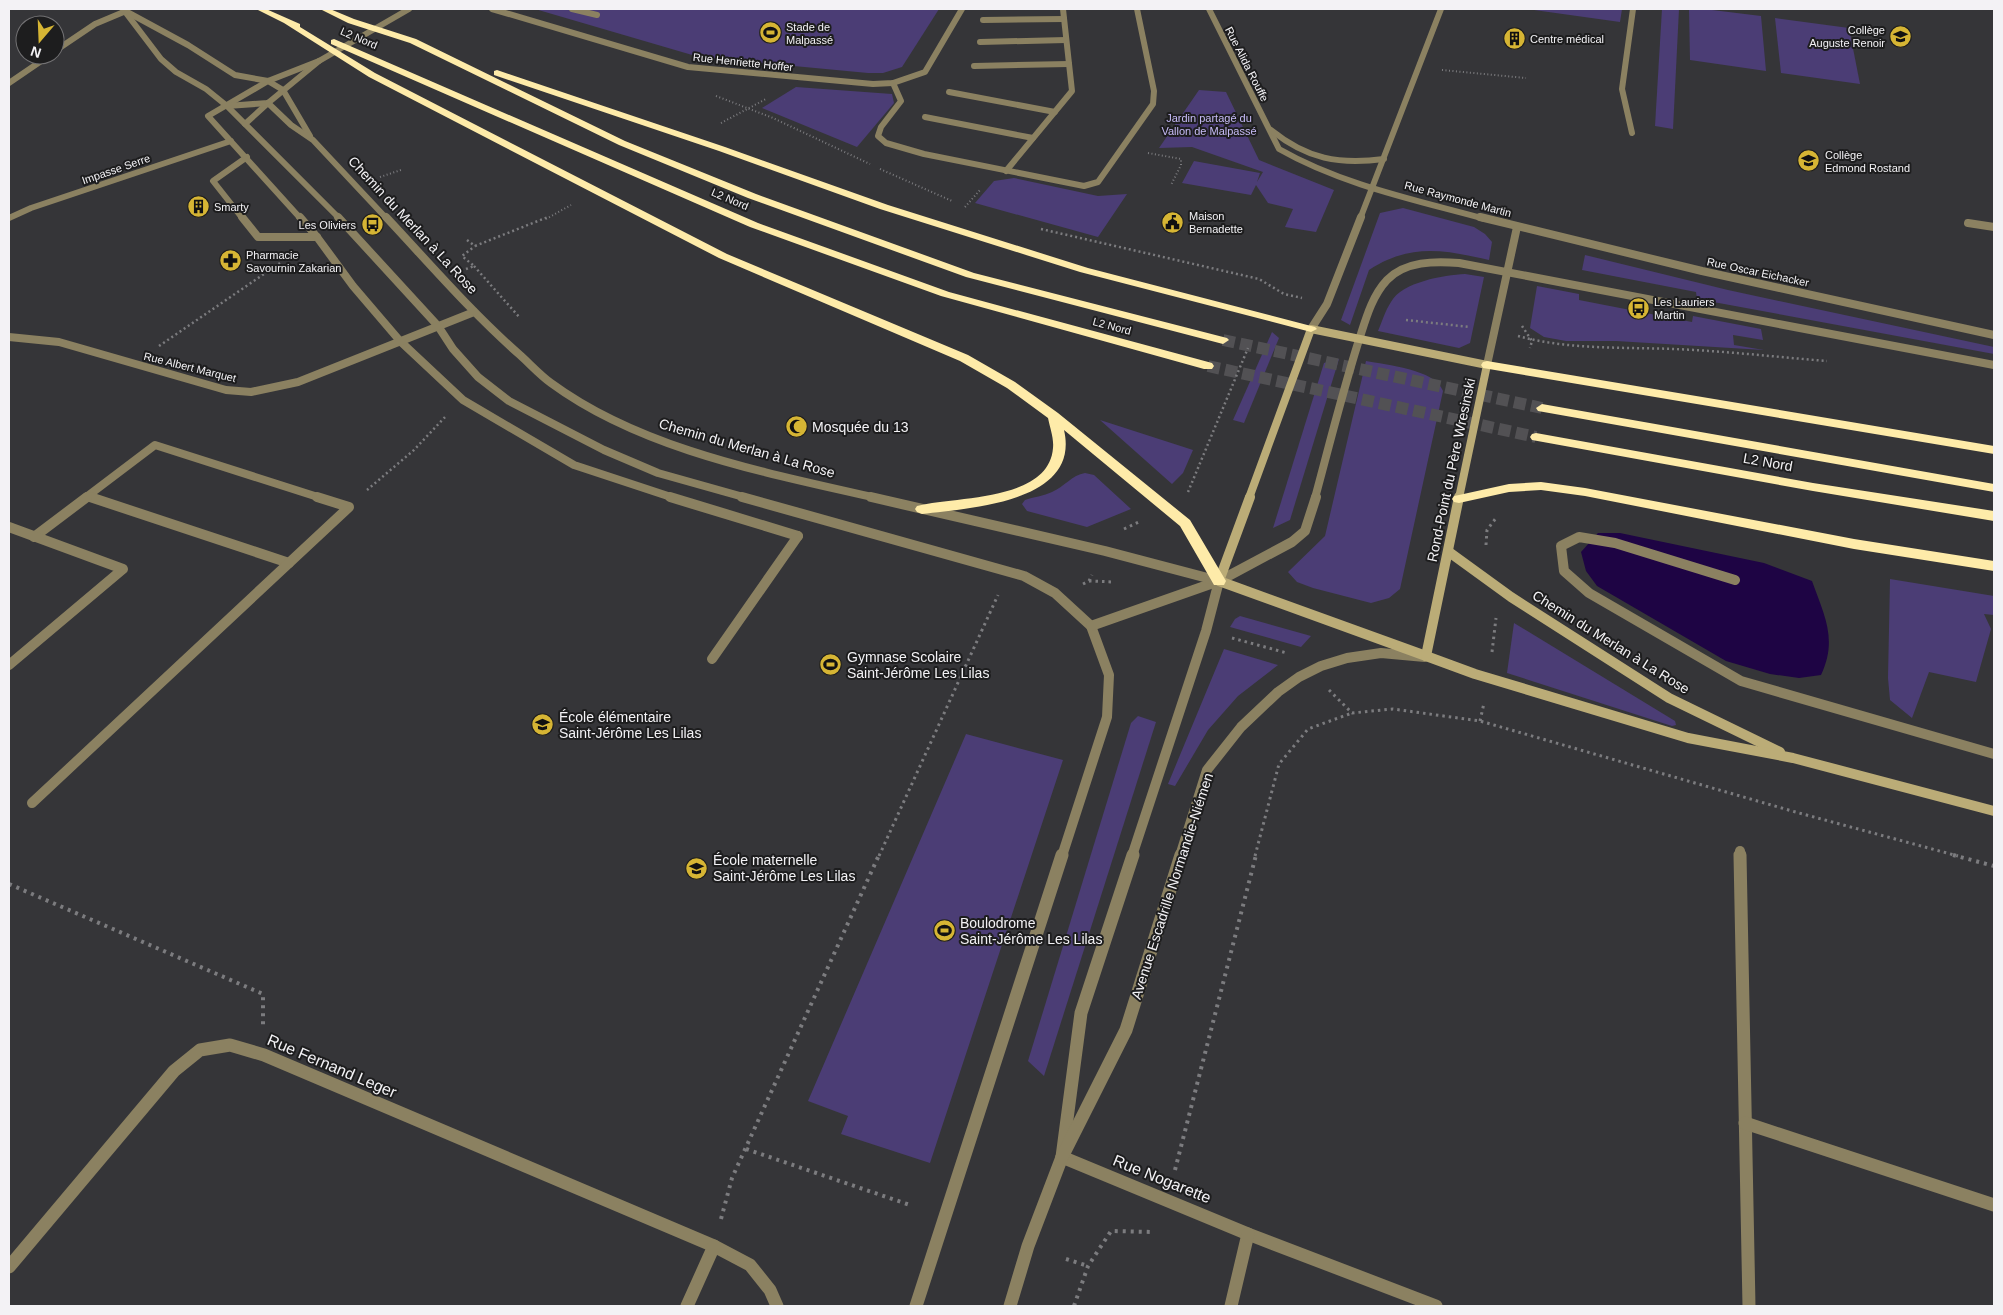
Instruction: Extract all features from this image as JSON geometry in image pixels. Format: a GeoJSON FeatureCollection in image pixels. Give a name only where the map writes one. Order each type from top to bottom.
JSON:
{"type":"FeatureCollection","features":[{"type":"Feature","properties":{"kind":"highway","name":"L2 Nord"},"geometry":{"type":"LineString","coordinates":[[260,9],[288,23],[754,225],[945,294],[1208,366]]}},
{"type":"Feature","properties":{"kind":"highway","name":"L2 Nord"},"geometry":{"type":"LineString","coordinates":[[324,9],[351,21],[413,41],[622,143],[752,196],[970,275],[1224,340]]}},
{"type":"Feature","properties":{"kind":"highway"},"geometry":{"type":"LineString","coordinates":[[288,23],[372,75],[724,256],[964,358],[1011,385],[1054,416],[1185,523],[1219,581]]}},
{"type":"Feature","properties":{"kind":"highway"},"geometry":{"type":"LineString","coordinates":[[413,41],[473,65],[722,149],[884,207],[1084,270],[1310,329]]}},
{"type":"Feature","properties":{"kind":"highway"},"geometry":{"type":"LineString","coordinates":[[1487,365],[1994,450]]}},
{"type":"Feature","properties":{"kind":"highway","name":"L2 Nord"},"geometry":{"type":"LineString","coordinates":[[1542,408],[1994,488]]}},
{"type":"Feature","properties":{"kind":"highway"},"geometry":{"type":"LineString","coordinates":[[922,509],[1003,496],[1028,489],[1045,478],[1056,466],[1060,452],[1054,416]]}},
{"type":"Feature","properties":{"kind":"highway","name":"L2 Nord"},"geometry":{"type":"LineString","coordinates":[[1536,437],[1813,487],[1994,516]]}},
{"type":"Feature","properties":{"kind":"highway"},"geometry":{"type":"LineString","coordinates":[[1459,499],[1509,488],[1541,486],[1594,494],[1854,544],[1994,566]]}},
{"type":"Feature","properties":{"kind":"main road","name":"Rond-Point du Père Wresinski"},"geometry":{"type":"LineString","coordinates":[[1310,329],[1487,365],[1426,657]]}},
{"type":"Feature","properties":{"kind":"main road"},"geometry":{"type":"LineString","coordinates":[[1310,329],[1219,581],[1426,657]]}},
{"type":"Feature","properties":{"kind":"main road","name":"Chemin du Merlan à La Rose"},"geometry":{"type":"LineString","coordinates":[[1449,552],[1511,598],[1669,698],[1793,758]]}},
{"type":"Feature","properties":{"kind":"main road","name":"Chemin du Merlan à La Rose"},"geometry":{"type":"LineString","coordinates":[[1426,657],[1488,678],[1688,738],[1793,758],[1994,810]]}},
{"type":"Feature","properties":{"kind":"street","name":"Rue Henriette Hoffer"},"geometry":{"type":"LineString","coordinates":[[492,9],[688,67],[873,84],[893,83],[909,79],[924,72],[962,9]]}},
{"type":"Feature","properties":{"kind":"street"},"geometry":{"type":"LineString","coordinates":[[572,9],[597,14]]}},
{"type":"Feature","properties":{"kind":"street"},"geometry":{"type":"LineString","coordinates":[[1006,171],[1072,90],[1063,9]]}},
{"type":"Feature","properties":{"kind":"street"},"geometry":{"type":"LineString","coordinates":[[893,83],[901,101],[881,127],[878,136],[886,143],[924,154],[1084,186],[1098,182],[1153,104],[1154,90],[1137,9]]}},
{"type":"Feature","properties":{"kind":"street","name":"Rue Alida Rouffe"},"geometry":{"type":"LineString","coordinates":[[1208,9],[1268,128],[1274,144],[1286,154],[1326,172],[1373,188]]}},
{"type":"Feature","properties":{"kind":"street"},"geometry":{"type":"LineString","coordinates":[[1310,329],[1328,304],[1441,9]]}},
{"type":"Feature","properties":{"kind":"street"},"geometry":{"type":"LineString","coordinates":[[1632,133],[1622,89],[1634,9]]}},
{"type":"Feature","properties":{"kind":"street"},"geometry":{"type":"LineString","coordinates":[[65,44],[96,24],[125,10],[161,59],[176,72],[206,90],[227,106],[351,230],[438,326],[453,349],[478,378],[509,401],[604,450],[675,478],[1024,576],[1055,593],[1092,626],[1109,675],[1107,716],[916,1306]]}},
{"type":"Feature","properties":{"kind":"street","name":"Chemin du Merlan à La Rose"},"geometry":{"type":"LineString","coordinates":[[125,10],[188,44],[235,75],[268,81],[283,90],[313,140],[474,312],[551,383],[616,423],[678,448],[782,476],[1105,550],[1219,581]]}},
{"type":"Feature","properties":{"kind":"street"},"geometry":{"type":"LineString","coordinates":[[407,10],[319,61],[268,81],[208,116],[247,157],[317,237],[353,286],[400,341],[462,400],[574,465],[647,490],[798,536],[712,659]]}},
{"type":"Feature","properties":{"kind":"street"},"geometry":{"type":"LineString","coordinates":[[983,20],[1064,19]]}},
{"type":"Feature","properties":{"kind":"street"},"geometry":{"type":"LineString","coordinates":[[980,42],[1066,40]]}},
{"type":"Feature","properties":{"kind":"street"},"geometry":{"type":"LineString","coordinates":[[244,124],[319,61]]}},
{"type":"Feature","properties":{"kind":"street"},"geometry":{"type":"LineString","coordinates":[[974,66],[1069,64]]}},
{"type":"Feature","properties":{"kind":"street"},"geometry":{"type":"LineString","coordinates":[[9,83],[35,65]]}},
{"type":"Feature","properties":{"kind":"street"},"geometry":{"type":"LineString","coordinates":[[949,92],[1055,112]]}},
{"type":"Feature","properties":{"kind":"street"},"geometry":{"type":"LineString","coordinates":[[227,106],[268,103]]}},
{"type":"Feature","properties":{"kind":"street","name":"Chemin du Merlan à La Rose"},"geometry":{"type":"LineString","coordinates":[[268,103],[291,125],[313,140]]}},
{"type":"Feature","properties":{"kind":"street"},"geometry":{"type":"LineString","coordinates":[[925,118],[1034,138]]}},
{"type":"Feature","properties":{"kind":"street","name":"Rue Alida Rouffe"},"geometry":{"type":"LineString","coordinates":[[1268,128],[1284,143],[1310,154],[1342,162],[1362,163],[1384,159]]}},
{"type":"Feature","properties":{"kind":"street","name":"Impasse Serre"},"geometry":{"type":"LineString","coordinates":[[9,218],[31,208],[231,141]]}},
{"type":"Feature","properties":{"kind":"street"},"geometry":{"type":"LineString","coordinates":[[247,157],[213,181],[258,237],[317,237]]}},
{"type":"Feature","properties":{"kind":"street","name":"Rue Raymonde Martin"},"geometry":{"type":"LineString","coordinates":[[1373,188],[1517,227],[1487,365]]}},
{"type":"Feature","properties":{"kind":"street"},"geometry":{"type":"LineString","coordinates":[[1968,223],[1994,227]]}},
{"type":"Feature","properties":{"kind":"street","name":"Rue Oscar Eichacker"},"geometry":{"type":"LineString","coordinates":[[1517,227],[1702,271],[1994,335]]}},
{"type":"Feature","properties":{"kind":"street"},"geometry":{"type":"LineString","coordinates":[[1092,626],[1219,581],[1292,542],[1305,531],[1360,339],[1380,290],[1397,272],[1410,267],[1443,262],[1508,272],[1994,365]]}},
{"type":"Feature","properties":{"kind":"street","name":"Rue Albert Marquet"},"geometry":{"type":"LineString","coordinates":[[9,337],[60,342],[226,390],[251,392],[298,382],[474,312]]}},
{"type":"Feature","properties":{"kind":"street"},"geometry":{"type":"LineString","coordinates":[[32,803],[349,507],[155,445],[34,537]]}},
{"type":"Feature","properties":{"kind":"street"},"geometry":{"type":"LineString","coordinates":[[88,496],[289,563]]}},
{"type":"Feature","properties":{"kind":"street"},"geometry":{"type":"LineString","coordinates":[[9,528],[123,569],[9,665]]}},
{"type":"Feature","properties":{"kind":"street"},"geometry":{"type":"LineString","coordinates":[[1735,580],[1615,543],[1579,537],[1561,546],[1564,571],[1589,593],[1741,681],[1994,754]]}},
{"type":"Feature","properties":{"kind":"street","name":"Avenue Escadrille Normandie-Niémen"},"geometry":{"type":"LineString","coordinates":[[1062,1158],[1081,1013],[1206,631],[1219,581]]}},
{"type":"Feature","properties":{"kind":"street","name":"Avenue Escadrille Normandie-Niémen"},"geometry":{"type":"LineString","coordinates":[[1010,1306],[1028,1246],[1062,1158],[1126,1030],[1207,770],[1234,734],[1268,699],[1309,670],[1340,658],[1377,653],[1426,657]]}},
{"type":"Feature","properties":{"kind":"street"},"geometry":{"type":"LineString","coordinates":[[1740,851],[1749,1306]]}},
{"type":"Feature","properties":{"kind":"street","name":"Rue Fernand Leger"},"geometry":{"type":"LineString","coordinates":[[9,1267],[174,1071],[200,1050],[230,1045],[264,1055],[714,1246],[750,1265],[770,1290],[777,1306]]}},
{"type":"Feature","properties":{"kind":"street"},"geometry":{"type":"LineString","coordinates":[[1746,1123],[1994,1206]]}},
{"type":"Feature","properties":{"kind":"street","name":"Rue Nogarette"},"geometry":{"type":"LineString","coordinates":[[1062,1158],[1248,1234],[1436,1306]]}},
{"type":"Feature","properties":{"kind":"street"},"geometry":{"type":"LineString","coordinates":[[1231,1306],[1248,1234]]}},
{"type":"Feature","properties":{"kind":"street"},"geometry":{"type":"LineString","coordinates":[[687,1306],[714,1246]]}},
{"type":"Feature","properties":{"kind":"path"},"geometry":{"type":"LineString","coordinates":[[1419,68],[1526,78]]}},
{"type":"Feature","properties":{"kind":"path"},"geometry":{"type":"LineString","coordinates":[[713,94],[816,137],[896,177],[957,203]]}},
{"type":"Feature","properties":{"kind":"path"},"geometry":{"type":"LineString","coordinates":[[740,113],[749,108]]}},
{"type":"Feature","properties":{"kind":"path"},"geometry":{"type":"LineString","coordinates":[[1123,148],[1181,159],[1181,166],[1171,185]]}},
{"type":"Feature","properties":{"kind":"path"},"geometry":{"type":"LineString","coordinates":[[965,207],[974,209]]}},
{"type":"Feature","properties":{"kind":"path"},"geometry":{"type":"LineString","coordinates":[[467,240],[475,246],[542,220]]}},
{"type":"Feature","properties":{"kind":"path"},"geometry":{"type":"LineString","coordinates":[[1036,227],[1259,279],[1284,294],[1304,298]]}},
{"type":"Feature","properties":{"kind":"path"},"geometry":{"type":"LineString","coordinates":[[132,364],[317,237]]}},
{"type":"Feature","properties":{"kind":"path"},"geometry":{"type":"LineString","coordinates":[[1404,320],[1472,327]]}},
{"type":"Feature","properties":{"kind":"path"},"geometry":{"type":"LineString","coordinates":[[1517,336],[1532,341],[1564,345],[1679,349],[1834,362]]}},
{"type":"Feature","properties":{"kind":"path"},"geometry":{"type":"LineString","coordinates":[[1187,495],[1250,344]]}},
{"type":"Feature","properties":{"kind":"path"},"geometry":{"type":"LineString","coordinates":[[380,478],[414,450],[462,400]]}},
{"type":"Feature","properties":{"kind":"path"},"geometry":{"type":"LineString","coordinates":[[1489,551],[1485,545],[1485,533],[1492,521],[1499,516]]}},
{"type":"Feature","properties":{"kind":"path"},"geometry":{"type":"LineString","coordinates":[[714,1246],[732,1178],[999,592]]}},
{"type":"Feature","properties":{"kind":"path"},"geometry":{"type":"LineString","coordinates":[[1492,655],[1497,610]]}},
{"type":"Feature","properties":{"kind":"path"},"geometry":{"type":"LineString","coordinates":[[1232,638],[1292,654]]}},
{"type":"Feature","properties":{"kind":"path"},"geometry":{"type":"LineString","coordinates":[[1329,689],[1352,713]]}},
{"type":"Feature","properties":{"kind":"path"},"geometry":{"type":"LineString","coordinates":[[1480,721],[1486,695]]}},
{"type":"Feature","properties":{"kind":"path"},"geometry":{"type":"LineString","coordinates":[[1175,1170],[1279,764],[1308,729],[1352,713],[1393,709],[1480,721],[1799,813],[1994,866]]}},
{"type":"Feature","properties":{"kind":"path"},"geometry":{"type":"LineString","coordinates":[[9,884],[263,994]]}},
{"type":"Feature","properties":{"kind":"path"},"geometry":{"type":"LineString","coordinates":[[746,1149],[910,1205]]}},
{"type":"Feature","properties":{"kind":"path"},"geometry":{"type":"LineString","coordinates":[[1074,1306],[1088,1266],[1111,1231],[1153,1232]]}},
{"type":"Feature","properties":{"kind":"path"},"geometry":{"type":"LineString","coordinates":[[1066,1259],[1088,1266]]}},
{"type":"Feature","properties":{"kind":"green space","name":"Stade de Malpassé"},"geometry":{"type":"Polygon","coordinates":[[[535,9],[939,9],[902,67],[883,73],[868,73],[699,57],[535,9]]]}},
{"type":"Feature","properties":{"kind":"green space"},"geometry":{"type":"Polygon","coordinates":[[[1527,9],[1622,9],[1620,22],[1527,9]]]}},
{"type":"Feature","properties":{"kind":"green space"},"geometry":{"type":"Polygon","coordinates":[[[1662,9],[1679,9],[1673,129],[1655,126],[1662,9]]]}},
{"type":"Feature","properties":{"kind":"green space"},"geometry":{"type":"Polygon","coordinates":[[[1689,9],[1761,16],[1766,71],[1690,60],[1689,9]]]}},
{"type":"Feature","properties":{"kind":"green space"},"geometry":{"type":"Polygon","coordinates":[[[1775,18],[1849,28],[1860,84],[1781,73],[1775,18]]]}},
{"type":"Feature","properties":{"kind":"green space"},"geometry":{"type":"Polygon","coordinates":[[[796,87],[892,94],[894,103],[857,147],[762,108],[796,87]]]}},
{"type":"Feature","properties":{"kind":"green space","name":"Jardin partagé du Vallon de Malpassé"},"geometry":{"type":"Polygon","coordinates":[[[1199,90],[1226,92],[1259,160],[1334,190],[1316,232],[1285,227],[1293,209],[1268,203],[1256,185],[1251,195],[1182,183],[1194,161],[1260,173],[1257,182],[1263,172],[1192,147],[1159,148],[1199,90]]]}},
{"type":"Feature","properties":{"kind":"green space"},"geometry":{"type":"Polygon","coordinates":[[[1014,178],[1098,196],[1127,194],[1098,237],[975,203],[994,181],[1014,178]]]}},
{"type":"Feature","properties":{"kind":"green space"},"geometry":{"type":"Polygon","coordinates":[[[1403,208],[1474,227],[1485,234],[1492,242],[1489,260],[1428,251],[1413,252],[1384,261],[1369,270],[1350,325],[1341,320],[1380,213],[1403,208]]]}},
{"type":"Feature","properties":{"kind":"green space"},"geometry":{"type":"Polygon","coordinates":[[[1585,255],[1728,290],[1994,347],[1994,354],[1697,299],[1696,292],[1582,270],[1585,255]]]}},
{"type":"Feature","properties":{"kind":"green space"},"geometry":{"type":"Polygon","coordinates":[[[1465,274],[1484,277],[1470,343],[1459,348],[1378,331],[1391,302],[1404,289],[1435,278],[1465,274]]]}},
{"type":"Feature","properties":{"kind":"green space"},"geometry":{"type":"Polygon","coordinates":[[[1537,286],[1579,294],[1579,300],[1692,322],[1693,316],[1761,329],[1763,340],[1733,335],[1734,345],[1764,350],[1616,341],[1566,341],[1544,337],[1530,328],[1537,286]]]}},
{"type":"Feature","properties":{"kind":"green space"},"geometry":{"type":"Polygon","coordinates":[[[1272,332],[1279,338],[1244,423],[1233,420],[1272,332]]]}},
{"type":"Feature","properties":{"kind":"green space"},"geometry":{"type":"Polygon","coordinates":[[[1339,359],[1290,520],[1273,528],[1324,363],[1339,359]]]}},
{"type":"Feature","properties":{"kind":"green space"},"geometry":{"type":"Polygon","coordinates":[[[1366,361],[1397,366],[1420,373],[1438,384],[1443,391],[1400,589],[1389,598],[1371,603],[1313,588],[1297,582],[1288,572],[1325,536],[1366,361]]]}},
{"type":"Feature","properties":{"kind":"green space"},"geometry":{"type":"Polygon","coordinates":[[[1100,420],[1193,450],[1183,473],[1172,484],[1100,420]]]}},
{"type":"Feature","properties":{"kind":"green space"},"geometry":{"type":"Polygon","coordinates":[[[1085,473],[1094,475],[1131,509],[1087,527],[1027,511],[1022,504],[1025,500],[1046,495],[1076,476],[1085,473]]]}},
{"type":"Feature","properties":{"kind":"green space"},"geometry":{"type":"Polygon","coordinates":[[[1890,579],[1994,596],[1994,615],[1984,614],[1991,629],[1976,682],[1929,672],[1912,718],[1890,700],[1888,678],[1890,579]]]}},
{"type":"Feature","properties":{"kind":"green space"},"geometry":{"type":"Polygon","coordinates":[[[1240,616],[1311,636],[1301,647],[1230,627],[1235,619],[1240,616]]]}},
{"type":"Feature","properties":{"kind":"green space"},"geometry":{"type":"Polygon","coordinates":[[[1514,623],[1675,721],[1676,725],[1672,726],[1507,673],[1514,623]]]}},
{"type":"Feature","properties":{"kind":"green space"},"geometry":{"type":"Polygon","coordinates":[[[1224,649],[1278,665],[1238,696],[1208,730],[1175,786],[1168,784],[1224,649]]]}},
{"type":"Feature","properties":{"kind":"green space"},"geometry":{"type":"Polygon","coordinates":[[[1138,716],[1156,722],[1044,1076],[1028,1061],[1131,723],[1138,716]]]}},
{"type":"Feature","properties":{"kind":"green space","name":"Boulodrome Saint-Jérôme Les Lilas"},"geometry":{"type":"Polygon","coordinates":[[[966,734],[1063,760],[930,1163],[841,1134],[848,1116],[808,1101],[966,734]]]}},
{"type":"Feature","properties":{"kind":"shaded area"},"geometry":{"type":"Polygon","coordinates":[[[1598,533],[1620,533],[1764,563],[1812,581],[1825,616],[1829,638],[1826,662],[1821,675],[1799,678],[1770,674],[1726,661],[1597,586],[1586,571],[1581,552],[1598,533]]]}},
{"type":"Feature","properties":{"kind":"tunnel"},"geometry":{"type":"LineString","coordinates":[[1223,340],[1542,408]]}},
{"type":"Feature","properties":{"kind":"tunnel"},"geometry":{"type":"LineString","coordinates":[[1208,366],[1536,437]]}},
{"type":"Feature","properties":{"kind":"place","name":"Stade de Malpassé"},"geometry":{"type":"Point","coordinates":[770,33]}},
{"type":"Feature","properties":{"kind":"place","name":"Collège Auguste Renoir"},"geometry":{"type":"Point","coordinates":[1901,36]}},
{"type":"Feature","properties":{"kind":"place","name":"Centre médical"},"geometry":{"type":"Point","coordinates":[1514,39]}},
{"type":"Feature","properties":{"kind":"place","name":"Collège Edmond Rostand"},"geometry":{"type":"Point","coordinates":[1809,161]}},
{"type":"Feature","properties":{"kind":"place","name":"Smarty"},"geometry":{"type":"Point","coordinates":[198,207]}},
{"type":"Feature","properties":{"kind":"place","name":"Maison Bernadette"},"geometry":{"type":"Point","coordinates":[1173,222]}},
{"type":"Feature","properties":{"kind":"place","name":"Les Oliviers"},"geometry":{"type":"Point","coordinates":[372,225]}},
{"type":"Feature","properties":{"kind":"place","name":"Pharmacie Savournin Zakarian"},"geometry":{"type":"Point","coordinates":[230,261]}},
{"type":"Feature","properties":{"kind":"place","name":"Les Lauriers Martin"},"geometry":{"type":"Point","coordinates":[1638,308]}},
{"type":"Feature","properties":{"kind":"place","name":"Mosquée du 13"},"geometry":{"type":"Point","coordinates":[796,427]}},
{"type":"Feature","properties":{"kind":"place","name":"Gymnase Scolaire Saint-Jérôme Les Lilas"},"geometry":{"type":"Point","coordinates":[831,665]}},
{"type":"Feature","properties":{"kind":"place","name":"École élémentaire Saint-Jérôme Les Lilas"},"geometry":{"type":"Point","coordinates":[543,725]}},
{"type":"Feature","properties":{"kind":"place","name":"École maternelle Saint-Jérôme Les Lilas"},"geometry":{"type":"Point","coordinates":[697,868]}},
{"type":"Feature","properties":{"kind":"place","name":"Boulodrome Saint-Jérôme Les Lilas"},"geometry":{"type":"Point","coordinates":[944,931]}}]}
